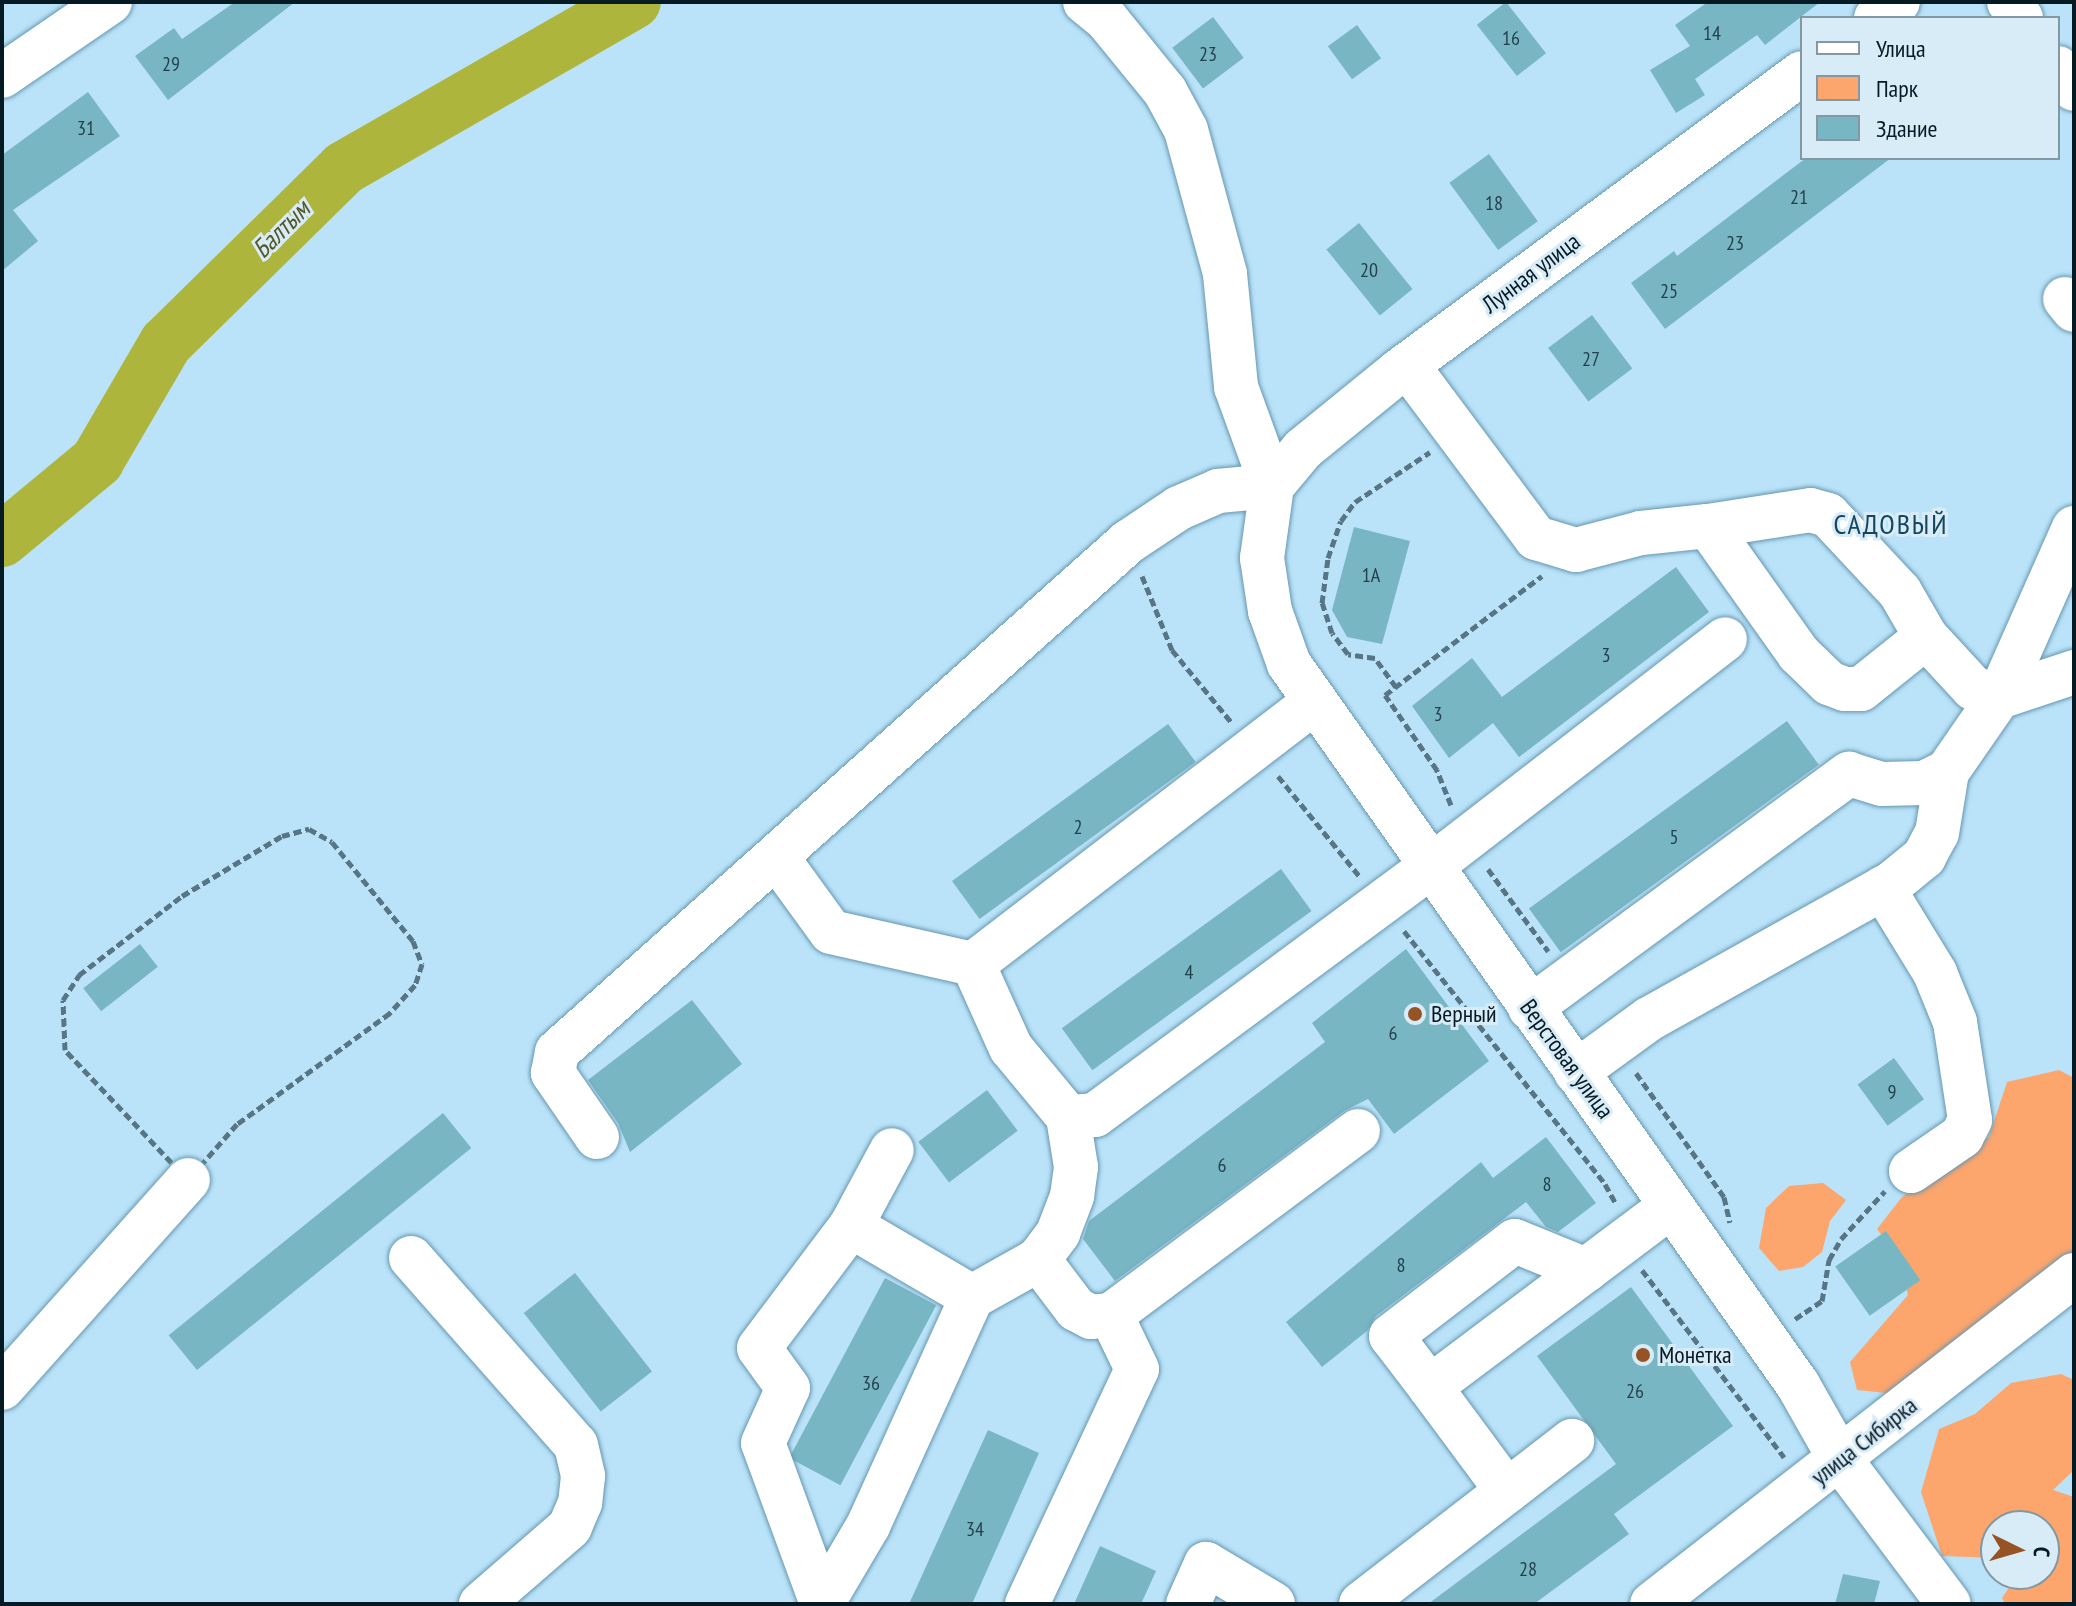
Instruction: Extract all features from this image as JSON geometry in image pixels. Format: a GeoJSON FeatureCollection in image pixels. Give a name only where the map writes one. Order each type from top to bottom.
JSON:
{"type":"FeatureCollection","features":[{"type":"Feature","properties":{"kind":"street"},"geometry":{"type":"LineString","coordinates":[[2,76],[110,2]]}},
{"type":"Feature","properties":{"kind":"street"},"geometry":{"type":"LineString","coordinates":[[1879,16],[1898,2]]}},
{"type":"Feature","properties":{"kind":"street"},"geometry":{"type":"LineString","coordinates":[[597,1137],[553,1073],[557,1052],[778,859],[988,662],[1135,537],[1179,508],[1218,491],[1272,486],[1236,387],[1225,274],[1201,168],[1165,91],[1106,8]]}},
{"type":"Feature","properties":{"kind":"street"},"geometry":{"type":"LineString","coordinates":[[2060,71],[2074,89]]}},
{"type":"Feature","properties":{"kind":"street","name":"Лунная улица"},"geometry":{"type":"LineString","coordinates":[[1272,486],[1303,449],[1407,365],[1800,74]]}},
{"type":"Feature","properties":{"kind":"street"},"geometry":{"type":"LineString","coordinates":[[1407,365],[1522,524],[1552,546],[1576,550],[1641,533],[1811,510],[1828,515],[1900,592],[1926,637],[1973,688],[1999,697],[2074,672]]}},
{"type":"Feature","properties":{"kind":"street","name":"Верстовая улица"},"geometry":{"type":"LineString","coordinates":[[1272,486],[1262,558],[1270,611],[1289,664],[1429,868],[1798,1385],[1840,1459],[1929,1597]]}},
{"type":"Feature","properties":{"kind":"street"},"geometry":{"type":"LineString","coordinates":[[1708,526],[1799,654],[1829,683],[1861,689],[1926,637]]}},
{"type":"Feature","properties":{"kind":"street"},"geometry":{"type":"LineString","coordinates":[[1576,1072],[1649,1019],[1883,888],[1924,857],[1937,833],[1947,772],[1999,697],[2074,528]]}},
{"type":"Feature","properties":{"kind":"street"},"geometry":{"type":"LineString","coordinates":[[1068,1117],[1095,1115],[1429,868],[1725,639]]}},
{"type":"Feature","properties":{"kind":"street"},"geometry":{"type":"LineString","coordinates":[[973,964],[1315,702]]}},
{"type":"Feature","properties":{"kind":"street"},"geometry":{"type":"LineString","coordinates":[[1530,1008],[1849,774],[1882,784],[1924,783],[1947,772]]}},
{"type":"Feature","properties":{"kind":"street"},"geometry":{"type":"LineString","coordinates":[[778,859],[831,932],[973,964]]}},
{"type":"Feature","properties":{"kind":"street"},"geometry":{"type":"LineString","coordinates":[[1883,888],[1935,973],[1955,1022],[1970,1120],[1962,1136],[1911,1171]]}},
{"type":"Feature","properties":{"kind":"street"},"geometry":{"type":"LineString","coordinates":[[822,1604],[868,1526],[972,1297],[1038,1259],[1058,1233],[1072,1196],[1076,1167],[1068,1117],[1011,1048],[973,964]]}},
{"type":"Feature","properties":{"kind":"street"},"geometry":{"type":"LineString","coordinates":[[1038,1259],[1076,1309],[1091,1317],[1111,1315],[1358,1131]]}},
{"type":"Feature","properties":{"kind":"street"},"geometry":{"type":"LineString","coordinates":[[822,1604],[763,1443],[788,1388],[759,1348],[851,1226],[892,1150]]}},
{"type":"Feature","properties":{"kind":"street"},"geometry":{"type":"LineString","coordinates":[[2,1388],[188,1180]]}},
{"type":"Feature","properties":{"kind":"street"},"geometry":{"type":"LineString","coordinates":[[1430,1387],[1671,1206]]}},
{"type":"Feature","properties":{"kind":"street"},"geometry":{"type":"LineString","coordinates":[[851,1226],[972,1297]]}},
{"type":"Feature","properties":{"kind":"street"},"geometry":{"type":"LineString","coordinates":[[1507,1491],[1391,1336],[1515,1241],[1586,1270]]}},
{"type":"Feature","properties":{"kind":"street"},"geometry":{"type":"LineString","coordinates":[[411,1258],[576,1445],[583,1476],[580,1503],[570,1527],[481,1604]]}},
{"type":"Feature","properties":{"kind":"street","name":"улица Сибирка"},"geometry":{"type":"LineString","coordinates":[[1652,1604],[2074,1275]]}},
{"type":"Feature","properties":{"kind":"street"},"geometry":{"type":"LineString","coordinates":[[1027,1604],[1137,1369],[1111,1315]]}},
{"type":"Feature","properties":{"kind":"street"},"geometry":{"type":"LineString","coordinates":[[1361,1604],[1572,1441]]}},
{"type":"Feature","properties":{"kind":"street"},"geometry":{"type":"LineString","coordinates":[[1188,1604],[1206,1564],[1273,1604]]}},
{"type":"Feature","properties":{"kind":"path"},"geometry":{"type":"LineString","coordinates":[[1396,687],[1375,658],[1348,654],[1332,633],[1322,603],[1328,558],[1341,521],[1355,502],[1458,434]]}},
{"type":"Feature","properties":{"kind":"path"},"geometry":{"type":"LineString","coordinates":[[1135,537],[1139,569],[1172,650],[1381,903],[1605,1184],[1618,1211],[1622,1243],[1787,1461]]}},
{"type":"Feature","properties":{"kind":"path"},"geometry":{"type":"LineString","coordinates":[[309,829],[332,842],[413,941],[422,964],[415,985],[390,1013],[237,1124],[188,1180],[65,1050],[63,1000],[79,975],[182,896],[282,836],[309,829]]}},
{"type":"Feature","properties":{"kind":"path"},"geometry":{"type":"LineString","coordinates":[[1795,1319],[1822,1301],[1829,1260],[1841,1239],[1911,1171]]}},
{"type":"Feature","properties":{"kind":"green space"},"geometry":{"type":"Polygon","coordinates":[[[2059,1070],[2074,1078],[2074,1257],[1896,1394],[1857,1390],[1850,1362],[1908,1295],[1899,1259],[1877,1229],[1902,1197],[1989,1137],[2007,1082],[2059,1070]]]}},
{"type":"Feature","properties":{"kind":"green space"},"geometry":{"type":"Polygon","coordinates":[[[1823,1183],[1846,1200],[1830,1221],[1822,1252],[1803,1267],[1779,1271],[1759,1248],[1766,1208],[1789,1186],[1823,1183]]]}},
{"type":"Feature","properties":{"kind":"green space"},"geometry":{"type":"Polygon","coordinates":[[[2061,1374],[2074,1380],[2074,1470],[2053,1490],[2074,1497],[2074,1604],[2005,1604],[2002,1598],[2007,1590],[2060,1590],[2060,1510],[1980,1510],[1980,1557],[1942,1556],[1921,1492],[1939,1429],[1975,1414],[2011,1383],[2061,1374]]]}},
{"type":"Feature","properties":{"kind":"building"},"geometry":{"type":"Polygon","coordinates":[[[235,2],[295,2],[168,100],[135,56],[174,28],[182,39],[235,2]]]}},
{"type":"Feature","properties":{"kind":"building"},"geometry":{"type":"Polygon","coordinates":[[[1506,2],[1546,53],[1517,76],[1477,25],[1506,2]]]}},
{"type":"Feature","properties":{"kind":"building"},"geometry":{"type":"Polygon","coordinates":[[[1708,2],[1820,2],[1765,45],[1757,35],[1695,79],[1705,95],[1676,113],[1650,70],[1690,46],[1675,25],[1708,2]]]}},
{"type":"Feature","properties":{"kind":"building"},"geometry":{"type":"Polygon","coordinates":[[[1213,17],[1244,58],[1203,88],[1172,48],[1213,17]]]}},
{"type":"Feature","properties":{"kind":"building"},"geometry":{"type":"Polygon","coordinates":[[[1357,25],[1381,58],[1352,79],[1328,46],[1357,25]]]}},
{"type":"Feature","properties":{"kind":"building"},"geometry":{"type":"Polygon","coordinates":[[[88,92],[120,136],[13,210],[38,241],[2,271],[2,155],[88,92]]]}},
{"type":"Feature","properties":{"kind":"building"},"geometry":{"type":"Polygon","coordinates":[[[1489,154],[1538,221],[1498,250],[1449,183],[1489,154]]]}},
{"type":"Feature","properties":{"kind":"building"},"geometry":{"type":"Polygon","coordinates":[[[1803,160],[1888,160],[1665,329],[1631,283],[1674,251],[1677,256],[1803,160]]]}},
{"type":"Feature","properties":{"kind":"building"},"geometry":{"type":"Polygon","coordinates":[[[1359,223],[1412,289],[1380,315],[1326,249],[1359,223]]]}},
{"type":"Feature","properties":{"kind":"building"},"geometry":{"type":"Polygon","coordinates":[[[1592,315],[1632,369],[1588,402],[1548,348],[1592,315]]]}},
{"type":"Feature","properties":{"kind":"building"},"geometry":{"type":"Polygon","coordinates":[[[1354,527],[1410,541],[1382,644],[1347,637],[1332,610],[1354,527]]]}},
{"type":"Feature","properties":{"kind":"building"},"geometry":{"type":"Polygon","coordinates":[[[1676,567],[1709,612],[1519,757],[1493,723],[1449,758],[1412,706],[1472,658],[1502,697],[1676,567]]]}},
{"type":"Feature","properties":{"kind":"building"},"geometry":{"type":"Polygon","coordinates":[[[1787,721],[1819,765],[1561,952],[1529,909],[1787,721]]]}},
{"type":"Feature","properties":{"kind":"building"},"geometry":{"type":"Polygon","coordinates":[[[1168,724],[1196,762],[980,919],[952,881],[1168,724]]]}},
{"type":"Feature","properties":{"kind":"building"},"geometry":{"type":"Polygon","coordinates":[[[1281,869],[1312,911],[1092,1070],[1062,1028],[1281,869]]]}},
{"type":"Feature","properties":{"kind":"building"},"geometry":{"type":"Polygon","coordinates":[[[140,944],[158,967],[101,1011],[83,988],[140,944]]]}},
{"type":"Feature","properties":{"kind":"building"},"geometry":{"type":"Polygon","coordinates":[[[1406,949],[1489,1061],[1394,1134],[1368,1099],[1344,1111],[1115,1281],[1083,1239],[1089,1221],[1325,1042],[1312,1023],[1406,949]]]}},
{"type":"Feature","properties":{"kind":"building"},"geometry":{"type":"Polygon","coordinates":[[[692,1000],[742,1064],[630,1152],[618,1123],[588,1080],[692,1000]]]}},
{"type":"Feature","properties":{"kind":"building"},"geometry":{"type":"Polygon","coordinates":[[[1894,1058],[1924,1099],[1888,1126],[1858,1084],[1894,1058]]]}},
{"type":"Feature","properties":{"kind":"building"},"geometry":{"type":"Polygon","coordinates":[[[987,1090],[1018,1131],[949,1182],[918,1142],[987,1090]]]}},
{"type":"Feature","properties":{"kind":"building"},"geometry":{"type":"Polygon","coordinates":[[[443,1113],[471,1148],[197,1370],[169,1335],[443,1113]]]}},
{"type":"Feature","properties":{"kind":"building"},"geometry":{"type":"Polygon","coordinates":[[[1546,1137],[1596,1203],[1558,1232],[1546,1227],[1526,1202],[1376,1316],[1367,1331],[1322,1367],[1286,1322],[1481,1162],[1493,1178],[1546,1137]]]}},
{"type":"Feature","properties":{"kind":"building"},"geometry":{"type":"Polygon","coordinates":[[[1886,1231],[1920,1280],[1870,1316],[1835,1267],[1886,1231]]]}},
{"type":"Feature","properties":{"kind":"building"},"geometry":{"type":"Polygon","coordinates":[[[575,1273],[652,1372],[601,1412],[524,1313],[575,1273]]]}},
{"type":"Feature","properties":{"kind":"building"},"geometry":{"type":"Polygon","coordinates":[[[885,1278],[936,1305],[840,1485],[789,1458],[885,1278]]]}},
{"type":"Feature","properties":{"kind":"building"},"geometry":{"type":"Polygon","coordinates":[[[1631,1287],[1733,1426],[1614,1514],[1629,1534],[1534,1604],[1428,1604],[1616,1464],[1537,1356],[1631,1287]]]}},
{"type":"Feature","properties":{"kind":"building"},"geometry":{"type":"Polygon","coordinates":[[[988,1430],[1039,1453],[972,1604],[909,1604],[988,1430]]]}},
{"type":"Feature","properties":{"kind":"building"},"geometry":{"type":"Polygon","coordinates":[[[1100,1546],[1156,1571],[1141,1604],[1074,1604],[1100,1546]]]}},
{"type":"Feature","properties":{"kind":"building"},"geometry":{"type":"Polygon","coordinates":[[[1843,1574],[1880,1581],[1874,1604],[1835,1604],[1843,1574]]]}},
{"type":"Feature","properties":{"kind":"waterway","name":"Балтым"},"geometry":{"type":"LineString","coordinates":[[2,540],[97,461],[166,343],[344,168],[634,2]]}},
{"type":"Feature","properties":{"kind":"place","name":"Верный"},"geometry":{"type":"Point","coordinates":[1415,1014]}},
{"type":"Feature","properties":{"kind":"place","name":"Монетка"},"geometry":{"type":"Point","coordinates":[1643,1355]}},
{"type":"Feature","properties":{"kind":"district","name":"САДОВЫЙ"},"geometry":{"type":"Point","coordinates":[1891,524]}}]}
